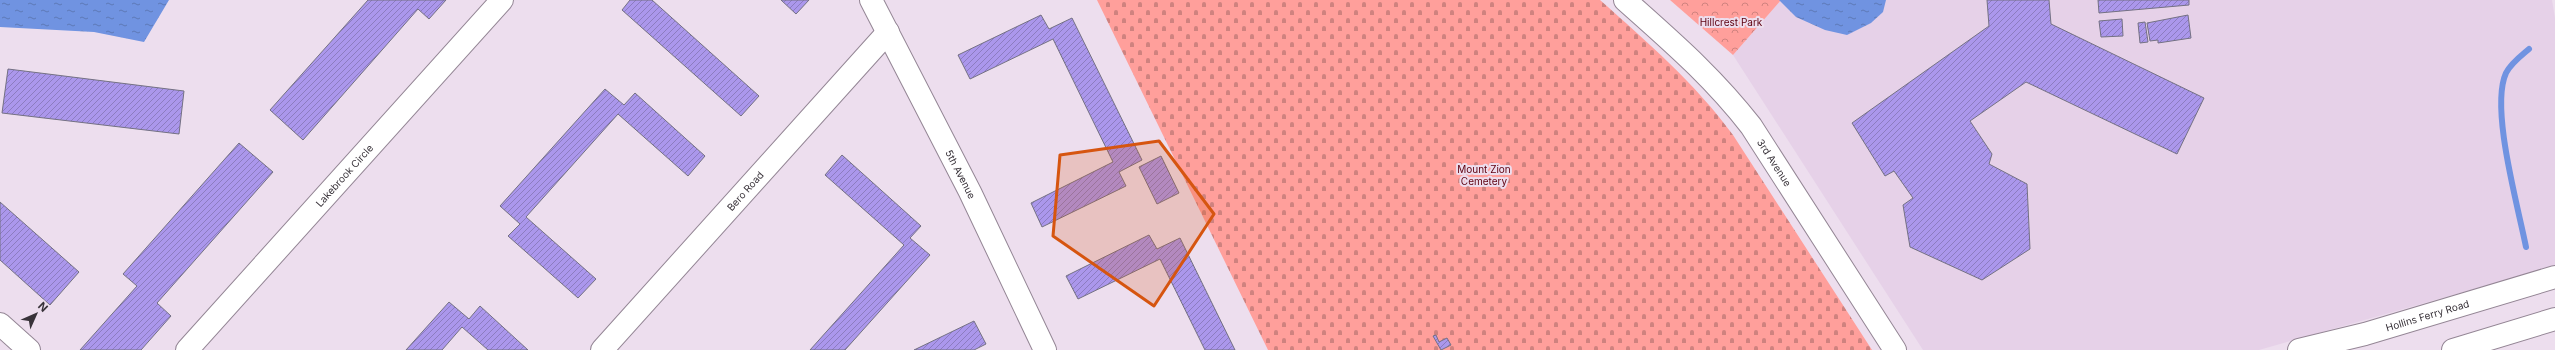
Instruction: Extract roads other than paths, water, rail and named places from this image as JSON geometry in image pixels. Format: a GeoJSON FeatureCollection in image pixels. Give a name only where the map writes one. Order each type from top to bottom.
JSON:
{"type":"FeatureCollection","features":[{"type":"Feature","properties":{"kind":"street","name":"Lakebrook Circle"},"geometry":{"type":"LineString","coordinates":[[187,350],[502,0]]}},
{"type":"Feature","properties":{"kind":"street","name":"5th Avenue"},"geometry":{"type":"LineString","coordinates":[[872,0],[970,192],[1045,350]]}},
{"type":"Feature","properties":{"kind":"street","name":"3rd Avenue"},"geometry":{"type":"LineString","coordinates":[[1625,0],[1704,70],[1741,114],[1895,350]]}},
{"type":"Feature","properties":{"kind":"street","name":"Bero Road"},"geometry":{"type":"LineString","coordinates":[[602,350],[888,32]]}},
{"type":"Feature","properties":{"kind":"street","name":"Hollins Ferry Road"},"geometry":{"type":"LineString","coordinates":[[2298,350],[2365,334],[2555,277]]}},
{"type":"Feature","properties":{"kind":"street"},"geometry":{"type":"LineString","coordinates":[[2453,350],[2555,319]]}},
{"type":"Feature","properties":{"kind":"street"},"geometry":{"type":"LineString","coordinates":[[0,324],[29,350]]}},
{"type":"Feature","properties":{"kind":"water"},"geometry":{"type":"Polygon","coordinates":[[[0,0],[169,0],[144,42],[94,32],[0,27],[0,0]]]}},
{"type":"Feature","properties":{"kind":"water"},"geometry":{"type":"Polygon","coordinates":[[[1779,0],[1886,0],[1883,12],[1871,23],[1847,35],[1825,30],[1796,17],[1779,0]]]}},
{"type":"Feature","properties":{"kind":"waterway"},"geometry":{"type":"LineString","coordinates":[[2526,247],[2507,158],[2501,109],[2502,89],[2506,73],[2508,69],[2529,49]]}},
{"type":"Feature","properties":{"kind":"park label","name":"Hillcrest Park"},"geometry":{"type":"Point","coordinates":[1731,22]}},
{"type":"Feature","properties":{"kind":"park label","name":"Mount Zion Cemetery"},"geometry":{"type":"Point","coordinates":[1484,174]}}]}
